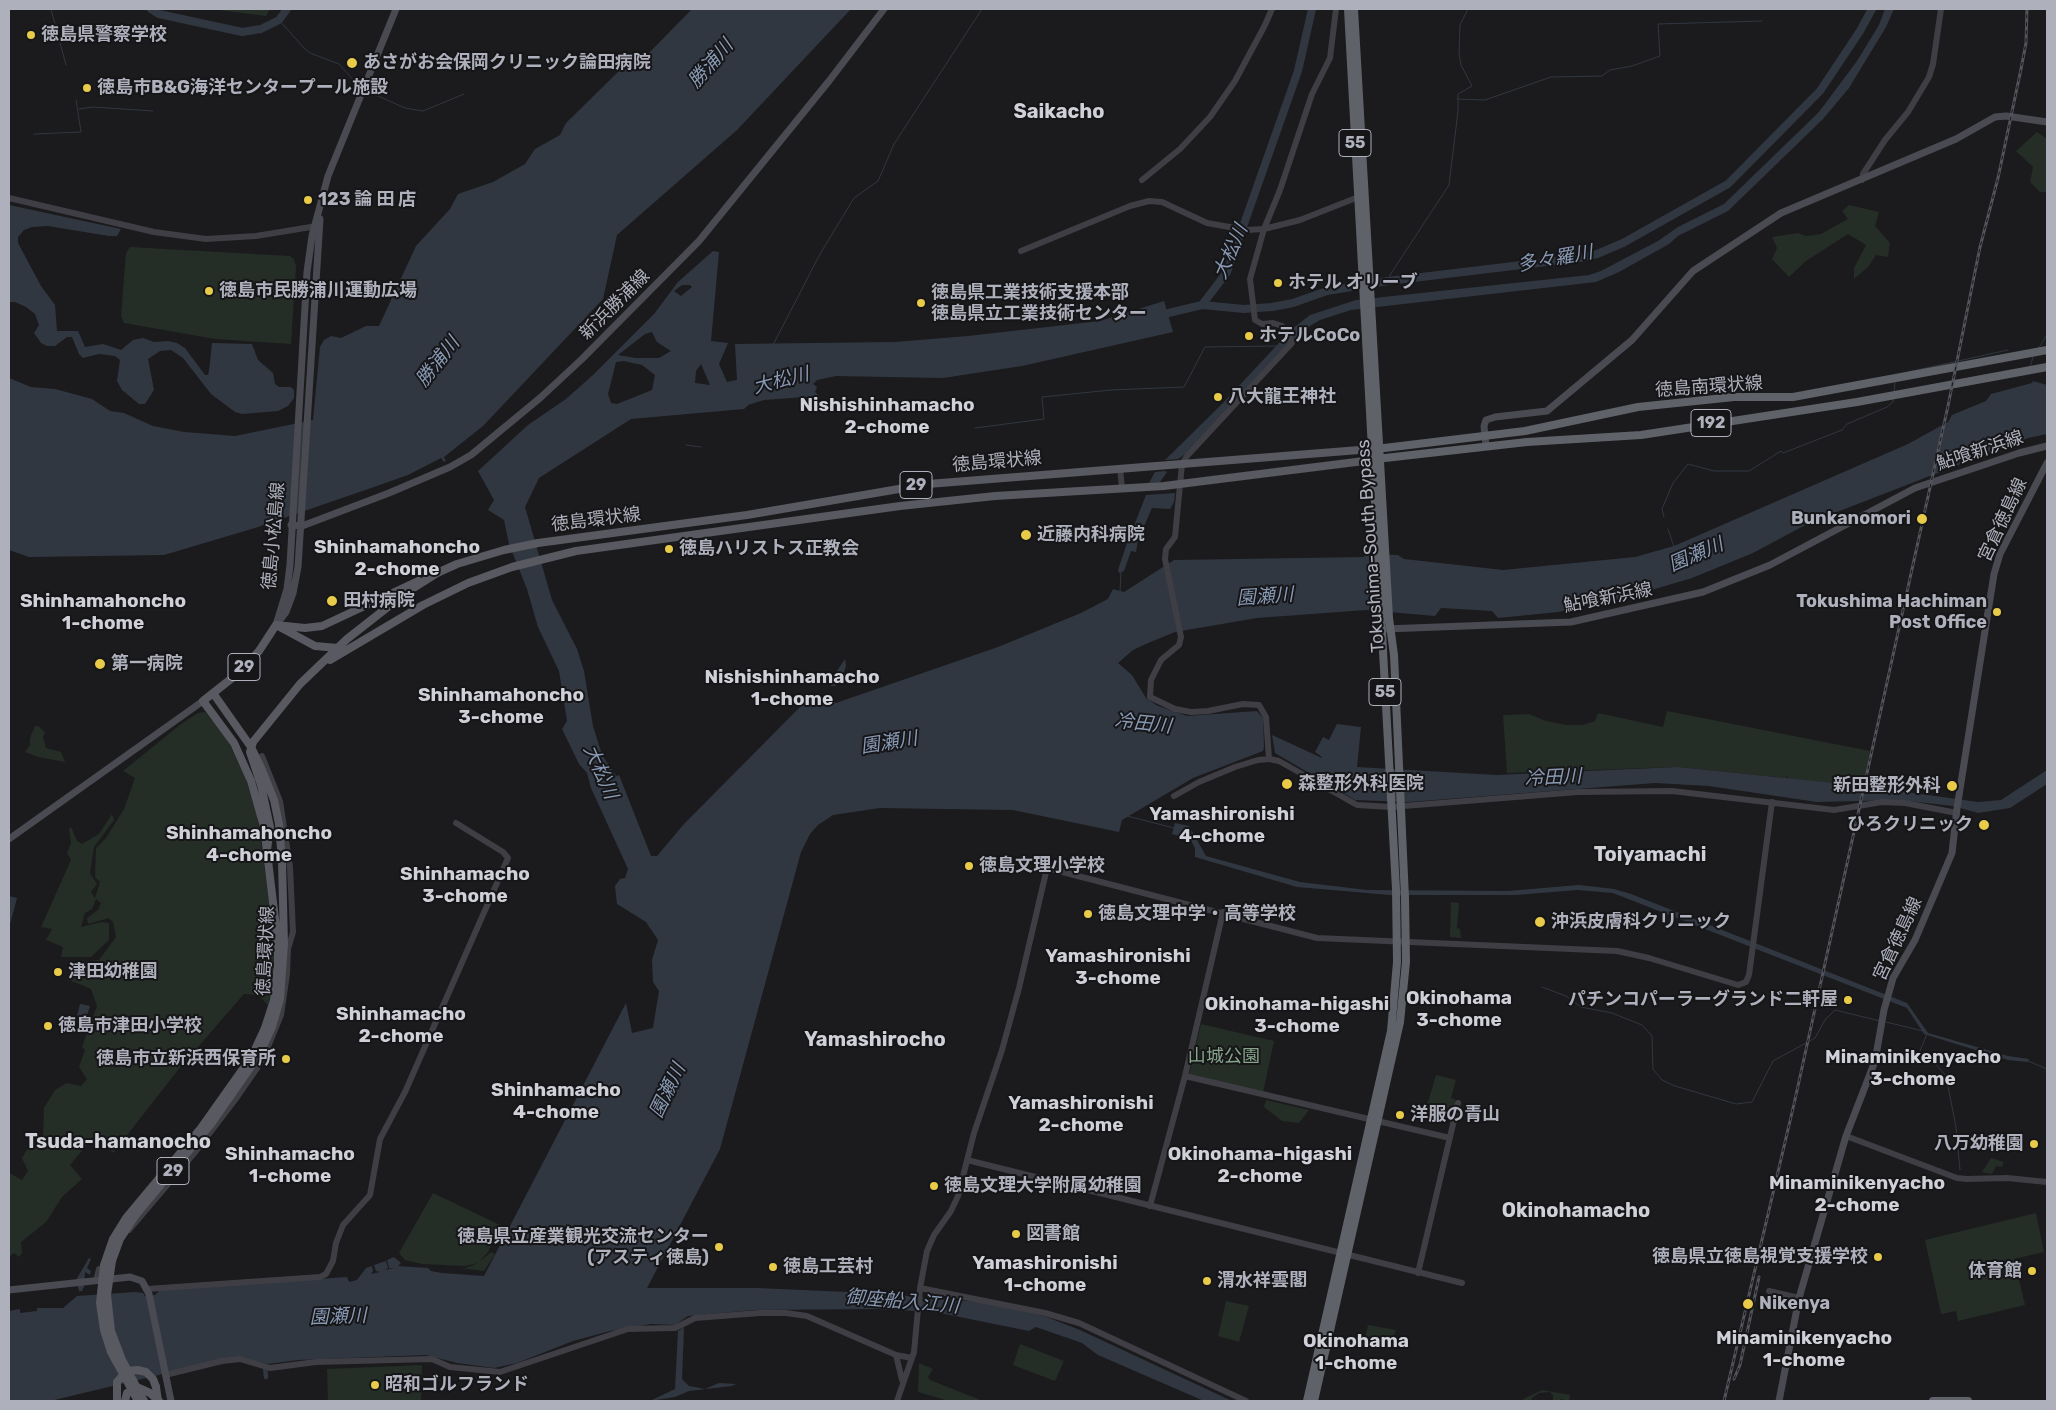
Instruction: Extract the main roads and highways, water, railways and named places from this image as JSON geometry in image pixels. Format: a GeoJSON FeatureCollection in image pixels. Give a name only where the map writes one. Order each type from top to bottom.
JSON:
{"type":"FeatureCollection","features":[{"type":"Feature","properties":{"kind":"highway","name":"Tokushima-South Bypass"},"geometry":{"type":"LineString","coordinates":[[1348,9],[1362,196]]}},
{"type":"Feature","properties":{"kind":"highway","name":"Tokushima-South Bypass"},"geometry":{"type":"LineString","coordinates":[[1354,9],[1381,554],[1381,629],[1396,893],[1397,942],[1396,985],[1391,1031],[1374,1121]]}},
{"type":"Feature","properties":{"kind":"highway","name":"徳島南環状線"},"geometry":{"type":"LineString","coordinates":[[1376,449],[1551,427],[1638,407],[1734,397],[1793,397],[1814,394],[2047,350]]}},
{"type":"Feature","properties":{"kind":"highway","name":"徳島南環状線"},"geometry":{"type":"LineString","coordinates":[[1376,459],[1486,446],[1641,435],[1857,402],[2047,367]]}},
{"type":"Feature","properties":{"kind":"highway","name":"Tokushima-South Bypass"},"geometry":{"type":"LineString","coordinates":[[1314,1401],[1374,1121],[1400,1022],[1406,942],[1405,893],[1394,655],[1381,554]]}},
{"type":"Feature","properties":{"kind":"highway","name":"Tokushima-South Bypass"},"geometry":{"type":"LineString","coordinates":[[1307,1401],[1344,1254]]}},
{"type":"Feature","properties":{"kind":"highway"},"geometry":{"type":"LineString","coordinates":[[1933,1401],[1968,1401]]}},
{"type":"Feature","properties":{"kind":"main road","name":"徳島小松島線"},"geometry":{"type":"LineString","coordinates":[[276,625],[286,612],[293,593],[302,526],[316,226],[324,191],[396,9]]}},
{"type":"Feature","properties":{"kind":"main road","name":"新浜勝浦線"},"geometry":{"type":"LineString","coordinates":[[291,522],[302,526],[389,494],[450,467],[471,455],[540,398],[582,359],[699,241],[823,88],[884,9]]}},
{"type":"Feature","properties":{"kind":"main road"},"geometry":{"type":"LineString","coordinates":[[1486,446],[1484,426],[1490,418],[1539,414],[1558,402],[1632,340],[1686,279],[1704,263],[1781,213],[1956,139],[1995,117],[2006,116],[2047,122]]}},
{"type":"Feature","properties":{"kind":"main road","name":"徳島小松島線"},"geometry":{"type":"LineString","coordinates":[[276,625],[287,589],[307,272],[315,237]]}},
{"type":"Feature","properties":{"kind":"main road","name":"鮎喰新浜線"},"geometry":{"type":"LineString","coordinates":[[1381,629],[1571,622],[1703,592],[1770,565],[1915,488],[2018,453],[2047,446]]}},
{"type":"Feature","properties":{"kind":"main road","name":"徳島環状線"},"geometry":{"type":"LineString","coordinates":[[267,850],[268,817],[261,785],[250,752],[251,747],[300,684],[336,649],[390,605],[436,573],[504,550],[538,543],[747,515],[928,484],[1238,458],[1376,449]]}},
{"type":"Feature","properties":{"kind":"main road","name":"徳島環状線"},"geometry":{"type":"LineString","coordinates":[[300,684],[351,646],[448,593],[512,567],[542,558],[610,545],[833,515],[995,496],[1179,485],[1376,459]]}},
{"type":"Feature","properties":{"kind":"main road","name":"宮倉徳島線"},"geometry":{"type":"LineString","coordinates":[[1779,1401],[1799,1298],[1846,1136],[1875,1061],[1886,1003],[1894,976],[1915,940],[1944,878],[1952,853],[1958,799],[1994,574],[2000,554],[2047,463]]}},
{"type":"Feature","properties":{"kind":"main road"},"geometry":{"type":"LineString","coordinates":[[830,500],[833,515]]}},
{"type":"Feature","properties":{"kind":"main road","name":"29"},"geometry":{"type":"LineString","coordinates":[[203,700],[241,671],[259,651],[276,625],[316,628],[436,573]]}},
{"type":"Feature","properties":{"kind":"main road","name":"徳島環状線"},"geometry":{"type":"LineString","coordinates":[[276,625],[312,645],[336,649],[351,646]]}},
{"type":"Feature","properties":{"kind":"main road","name":"徳島環状線"},"geometry":{"type":"LineString","coordinates":[[144,1401],[117,1348],[109,1323],[107,1287],[112,1261],[120,1239],[135,1216],[211,1124],[259,1056],[272,1027],[280,999],[284,884],[279,824],[270,790],[251,747],[213,693]]}},
{"type":"Feature","properties":{"kind":"main road"},"geometry":{"type":"LineString","coordinates":[[10,835],[203,700]]}},
{"type":"Feature","properties":{"kind":"main road","name":"徳島環状線"},"geometry":{"type":"LineString","coordinates":[[138,1401],[111,1352],[104,1330],[100,1303],[104,1265],[113,1239],[126,1218],[201,1128],[252,1056],[268,1022],[274,1000],[281,944],[267,850],[255,793],[244,762],[227,733],[203,700]]}},
{"type":"Feature","properties":{"kind":"main road"},"geometry":{"type":"LineString","coordinates":[[9,1290],[136,1278],[148,1292],[171,1401]]}},
{"type":"Feature","properties":{"kind":"main road"},"geometry":{"type":"LineString","coordinates":[[117,1401],[116,1387],[118,1379],[127,1371],[142,1370],[155,1382],[158,1401]]}},
{"type":"Feature","properties":{"kind":"main road"},"geometry":{"type":"LineString","coordinates":[[125,1401],[129,1391],[144,1390],[158,1401]]}},
{"type":"Feature","properties":{"kind":"water","name":"勝浦川"},"geometry":{"type":"Polygon","coordinates":[[[692,9],[851,9],[737,130],[617,235],[603,299],[483,426],[444,457],[446,461],[444,462],[441,458],[408,475],[374,487],[255,528],[164,555],[29,557],[9,550],[9,378],[31,387],[55,389],[92,399],[110,411],[124,413],[153,426],[184,432],[235,436],[313,420],[320,347],[324,340],[331,336],[341,338],[366,326],[379,326],[416,246],[450,209],[458,194],[493,182],[525,164],[535,149],[560,135],[566,123],[618,72],[642,53],[646,56],[692,9]]]}},
{"type":"Feature","properties":{"kind":"water"},"geometry":{"type":"Polygon","coordinates":[[[1885,9],[1894,9],[1886,27],[1849,88],[1823,119],[1728,211],[1678,236],[1669,244],[1619,272],[1596,282],[1351,310],[1320,320],[1310,326],[1286,347],[1187,453],[1178,459],[1165,460],[1223,403],[1292,329],[1310,315],[1356,300],[1589,275],[1601,271],[1658,241],[1678,227],[1724,204],[1819,112],[1857,61],[1879,25],[1885,9]]]}},
{"type":"Feature","properties":{"kind":"water"},"geometry":{"type":"Polygon","coordinates":[[[9,205],[121,229],[117,236],[109,236],[48,226],[32,227],[24,230],[18,237],[18,243],[41,286],[55,305],[57,331],[78,331],[85,347],[103,344],[121,350],[133,340],[143,338],[154,342],[168,341],[177,343],[185,348],[205,375],[208,375],[209,371],[212,343],[252,344],[258,360],[273,373],[275,384],[279,387],[291,387],[294,390],[294,398],[288,406],[278,411],[242,414],[235,412],[211,394],[183,358],[171,350],[160,351],[148,359],[154,390],[145,404],[139,404],[122,390],[117,381],[120,360],[115,356],[99,354],[83,358],[79,354],[72,337],[67,337],[55,346],[47,346],[41,343],[34,333],[39,325],[35,314],[26,307],[15,302],[9,302],[9,205]]]}},
{"type":"Feature","properties":{"kind":"water"},"geometry":{"type":"Polygon","coordinates":[[[713,251],[719,252],[711,341],[728,343],[719,364],[727,382],[737,380],[735,344],[895,342],[968,336],[1100,321],[1164,301],[1173,332],[1022,366],[943,378],[836,376],[817,380],[813,384],[817,387],[815,392],[819,396],[764,400],[748,405],[744,409],[631,419],[539,478],[525,507],[552,600],[577,649],[584,671],[593,726],[602,755],[616,776],[619,775],[651,856],[657,856],[684,824],[802,705],[815,705],[825,698],[836,703],[998,647],[1081,613],[1108,599],[1113,589],[1124,592],[1174,560],[1364,557],[1365,554],[1398,555],[1404,559],[1503,570],[1635,557],[1674,546],[1908,444],[1948,422],[1952,415],[1986,401],[1991,394],[2032,383],[2033,381],[2047,385],[2047,434],[2028,438],[1811,522],[1753,553],[1692,578],[1611,602],[1558,612],[1498,618],[1492,611],[1441,608],[1435,616],[1366,610],[1257,618],[1175,632],[1148,643],[1133,650],[1118,663],[1132,675],[1146,698],[1158,706],[1187,716],[1257,711],[1263,718],[1264,747],[1263,751],[1193,778],[1122,820],[1119,832],[1013,810],[880,808],[833,815],[818,825],[810,834],[801,852],[720,1149],[647,1288],[757,1288],[871,1293],[981,1302],[1044,1316],[1080,1330],[1232,1401],[1204,1401],[1098,1355],[1082,1343],[1036,1327],[1029,1331],[935,1312],[877,1309],[754,1310],[688,1316],[675,1325],[651,1324],[610,1331],[573,1341],[517,1363],[494,1368],[457,1363],[426,1355],[298,1360],[268,1364],[234,1357],[50,1401],[9,1401],[9,1311],[20,1309],[20,1313],[37,1311],[37,1308],[63,1308],[77,1296],[135,1292],[143,1293],[145,1296],[155,1295],[160,1290],[347,1277],[349,1282],[357,1280],[366,1268],[372,1266],[373,1271],[371,1274],[380,1272],[376,1271],[374,1265],[386,1261],[388,1268],[385,1270],[394,1268],[389,1268],[387,1260],[394,1257],[401,1263],[398,1266],[428,1268],[431,1271],[442,1273],[484,1276],[626,1003],[632,1033],[653,1028],[659,991],[653,982],[652,960],[658,940],[646,922],[617,904],[615,886],[620,879],[625,878],[628,869],[591,788],[587,773],[579,764],[562,729],[567,721],[559,671],[538,627],[527,589],[509,544],[504,520],[488,510],[494,500],[478,471],[528,425],[566,399],[593,375],[654,314],[678,282],[713,251]],[[682,285],[674,291],[681,296],[692,287],[690,285],[682,285]],[[652,332],[645,334],[618,355],[635,358],[659,358],[671,351],[657,342],[652,332]],[[624,361],[616,362],[608,394],[611,403],[617,404],[652,390],[655,375],[642,365],[624,361]],[[701,364],[696,371],[695,383],[710,385],[701,364]]]}},
{"type":"Feature","properties":{"kind":"water"},"geometry":{"type":"Polygon","coordinates":[[[1155,472],[1167,472],[1160,482],[1149,483],[1155,472]]]}},
{"type":"Feature","properties":{"kind":"water"},"geometry":{"type":"Polygon","coordinates":[[[1175,493],[1174,502],[1170,509],[1152,508],[1138,540],[1136,552],[1131,551],[1124,571],[1119,573],[1118,570],[1126,546],[1146,495],[1175,493]]]}},
{"type":"Feature","properties":{"kind":"water"},"geometry":{"type":"Polygon","coordinates":[[[845,659],[846,666],[841,681],[835,683],[836,686],[831,686],[831,680],[845,659]]]}},
{"type":"Feature","properties":{"kind":"water","name":"冷田川"},"geometry":{"type":"Polygon","coordinates":[[[1337,724],[1361,727],[1357,767],[1496,775],[1678,767],[1863,786],[1978,802],[2001,800],[2047,770],[2047,784],[2010,808],[1978,813],[1953,806],[1900,800],[1817,802],[1709,786],[1655,783],[1408,802],[1355,800],[1275,753],[1272,735],[1322,758],[1315,752],[1323,737],[1329,740],[1337,724]]]}},
{"type":"Feature","properties":{"kind":"water"},"geometry":{"type":"Polygon","coordinates":[[[1175,823],[1189,826],[1206,856],[1300,882],[1367,890],[1508,891],[1579,885],[1614,889],[1631,894],[1907,1003],[1928,1033],[2008,1056],[2029,1059],[2028,1062],[2008,1060],[1924,1034],[1907,1008],[1613,893],[1577,890],[1516,895],[1390,895],[1297,887],[1195,857],[1195,848],[1190,839],[1172,834],[1175,823]]]}},
{"type":"Feature","properties":{"kind":"water"},"geometry":{"type":"Polygon","coordinates":[[[9,896],[17,898],[9,928],[9,896]]]}},
{"type":"Feature","properties":{"kind":"water"},"geometry":{"type":"Polygon","coordinates":[[[80,1004],[90,1006],[85,1022],[76,1020],[80,1004]]]}},
{"type":"Feature","properties":{"kind":"water"},"geometry":{"type":"Polygon","coordinates":[[[89,1258],[91,1259],[87,1268],[91,1271],[90,1275],[85,1272],[84,1287],[82,1291],[79,1291],[76,1280],[89,1258]]]}},
{"type":"Feature","properties":{"kind":"water"},"geometry":{"type":"Polygon","coordinates":[[[684,1327],[682,1379],[689,1386],[705,1389],[719,1383],[736,1384],[732,1386],[689,1391],[675,1397],[650,1401],[675,1389],[678,1331],[684,1327]]]}},
{"type":"Feature","properties":{"kind":"waterway"},"geometry":{"type":"LineString","coordinates":[[51,9],[66,65]]}},
{"type":"Feature","properties":{"kind":"waterway"},"geometry":{"type":"LineString","coordinates":[[151,9],[159,14],[242,32],[261,29],[279,20],[287,9]]}},
{"type":"Feature","properties":{"kind":"waterway"},"geometry":{"type":"LineString","coordinates":[[773,345],[820,254],[854,198],[878,181],[894,144],[982,9]]}},
{"type":"Feature","properties":{"kind":"waterway","name":"大松川"},"geometry":{"type":"LineString","coordinates":[[1202,305],[1227,272],[1298,71],[1312,9]]}},
{"type":"Feature","properties":{"kind":"waterway"},"geometry":{"type":"LineString","coordinates":[[1388,281],[1390,275],[1449,185],[1458,111],[1458,94],[1472,86],[1461,65],[1459,53],[1460,25],[1468,9]]}},
{"type":"Feature","properties":{"kind":"waterway","name":"多々羅川"},"geometry":{"type":"LineString","coordinates":[[1160,315],[1202,305],[1244,309],[1272,307],[1293,303],[1327,291],[1388,281],[1580,258],[1597,254],[1623,243],[1728,184],[1820,91],[1860,31],[1872,9]]}},
{"type":"Feature","properties":{"kind":"waterway"},"geometry":{"type":"LineString","coordinates":[[279,20],[310,53],[339,64],[358,85]]}},
{"type":"Feature","properties":{"kind":"waterway"},"geometry":{"type":"LineString","coordinates":[[1457,99],[1485,100],[1551,77],[1602,76],[1610,70],[1632,66],[1660,56],[1658,24],[1762,21]]}},
{"type":"Feature","properties":{"kind":"waterway"},"geometry":{"type":"LineString","coordinates":[[369,92],[405,108],[423,111],[464,94]]}},
{"type":"Feature","properties":{"kind":"waterway"},"geometry":{"type":"LineString","coordinates":[[34,134],[81,132],[76,100]]}},
{"type":"Feature","properties":{"kind":"waterway"},"geometry":{"type":"LineString","coordinates":[[79,109],[93,107],[153,111]]}},
{"type":"Feature","properties":{"kind":"waterway"},"geometry":{"type":"LineString","coordinates":[[2038,349],[2047,335]]}},
{"type":"Feature","properties":{"kind":"waterway"},"geometry":{"type":"LineString","coordinates":[[975,428],[1044,419],[1042,397],[1111,390],[1184,387],[1205,347],[1276,346]]}},
{"type":"Feature","properties":{"kind":"waterway"},"geometry":{"type":"LineString","coordinates":[[1908,372],[2008,350]]}},
{"type":"Feature","properties":{"kind":"waterway"},"geometry":{"type":"LineString","coordinates":[[2030,367],[2033,357]]}},
{"type":"Feature","properties":{"kind":"waterway"},"geometry":{"type":"LineString","coordinates":[[1894,392],[1895,381]]}},
{"type":"Feature","properties":{"kind":"waterway"},"geometry":{"type":"LineString","coordinates":[[1664,517],[1662,509],[1673,483],[1688,464],[1714,471],[1749,471],[1781,451],[1783,453],[1842,430],[1847,424],[1887,407],[1893,402],[1893,398]]}},
{"type":"Feature","properties":{"kind":"waterway"},"geometry":{"type":"LineString","coordinates":[[686,445],[701,447]]}},
{"type":"Feature","properties":{"kind":"waterway","name":"園瀬川"},"geometry":{"type":"LineString","coordinates":[[1668,529],[1674,547]]}},
{"type":"Feature","properties":{"kind":"waterway"},"geometry":{"type":"LineString","coordinates":[[1120,591],[1121,572]]}},
{"type":"Feature","properties":{"kind":"waterway"},"geometry":{"type":"LineString","coordinates":[[1127,816],[1174,828]]}},
{"type":"Feature","properties":{"kind":"waterway"},"geometry":{"type":"LineString","coordinates":[[1542,987],[1566,996],[1581,1007],[1612,1013],[1642,1025],[1652,1036],[1653,1069],[1662,1080],[1675,1086],[1736,1104],[1752,1102],[1773,1061],[1815,1038],[1825,1020],[1835,1010],[1880,1021]]}},
{"type":"Feature","properties":{"kind":"waterway"},"geometry":{"type":"LineString","coordinates":[[1886,1022],[1923,1031]]}},
{"type":"Feature","properties":{"kind":"waterway"},"geometry":{"type":"LineString","coordinates":[[1927,1034],[1919,1053],[1933,1061],[1946,1076],[1956,1127],[1960,1170]]}},
{"type":"Feature","properties":{"kind":"waterway"},"geometry":{"type":"LineString","coordinates":[[2028,1061],[2047,1069]]}},
{"type":"Feature","properties":{"kind":"waterway"},"geometry":{"type":"LineString","coordinates":[[265,1366],[266,1377]]}},
{"type":"Feature","properties":{"kind":"railway"},"geometry":{"type":"LineString","coordinates":[[1724,1401],[1794,1104],[1948,406],[1980,247],[1998,178],[2026,43],[2027,9]]}},
{"type":"Feature","properties":{"kind":"railway"},"geometry":{"type":"LineString","coordinates":[[1734,1379],[1740,1365],[1759,1277]]}},
{"type":"Feature","properties":{"kind":"place","name":"徳島県警察学校"},"geometry":{"type":"Point","coordinates":[31,35]}},
{"type":"Feature","properties":{"kind":"place","name":"あさがお会保岡クリニック論田病院"},"geometry":{"type":"Point","coordinates":[352,63]}},
{"type":"Feature","properties":{"kind":"place","name":"徳島市B&G海洋センタープール施設"},"geometry":{"type":"Point","coordinates":[87,88]}},
{"type":"Feature","properties":{"kind":"place","name":"123 論 田 店"},"geometry":{"type":"Point","coordinates":[308,200]}},
{"type":"Feature","properties":{"kind":"place","name":"ホテル オリーブ"},"geometry":{"type":"Point","coordinates":[1278,283]}},
{"type":"Feature","properties":{"kind":"place","name":"徳島市民勝浦川運動広場"},"geometry":{"type":"Point","coordinates":[209,291]}},
{"type":"Feature","properties":{"kind":"place","name":"徳島県工業技術支援本部 徳島県立工業技術センター"},"geometry":{"type":"Point","coordinates":[921,303]}},
{"type":"Feature","properties":{"kind":"place","name":"ホテルCoCo"},"geometry":{"type":"Point","coordinates":[1249,336]}},
{"type":"Feature","properties":{"kind":"place","name":"八大龍王神社"},"geometry":{"type":"Point","coordinates":[1218,397]}},
{"type":"Feature","properties":{"kind":"place","name":"Bunkanomori"},"geometry":{"type":"Point","coordinates":[1922,519]}},
{"type":"Feature","properties":{"kind":"place","name":"近藤内科病院"},"geometry":{"type":"Point","coordinates":[1026,535]}},
{"type":"Feature","properties":{"kind":"place","name":"徳島ハリストス正教会"},"geometry":{"type":"Point","coordinates":[669,549]}},
{"type":"Feature","properties":{"kind":"place","name":"田村病院"},"geometry":{"type":"Point","coordinates":[332,601]}},
{"type":"Feature","properties":{"kind":"place","name":"Tokushima Hachiman Post Office"},"geometry":{"type":"Point","coordinates":[1997,612]}},
{"type":"Feature","properties":{"kind":"place","name":"第一病院"},"geometry":{"type":"Point","coordinates":[100,664]}},
{"type":"Feature","properties":{"kind":"place","name":"森整形外科医院"},"geometry":{"type":"Point","coordinates":[1287,784]}},
{"type":"Feature","properties":{"kind":"place","name":"新田整形外科"},"geometry":{"type":"Point","coordinates":[1952,786]}},
{"type":"Feature","properties":{"kind":"place","name":"ひろクリニック"},"geometry":{"type":"Point","coordinates":[1984,825]}},
{"type":"Feature","properties":{"kind":"place","name":"徳島文理小学校"},"geometry":{"type":"Point","coordinates":[969,866]}},
{"type":"Feature","properties":{"kind":"place","name":"徳島文理中学・高等学校"},"geometry":{"type":"Point","coordinates":[1088,914]}},
{"type":"Feature","properties":{"kind":"place","name":"沖浜皮膚科クリニック"},"geometry":{"type":"Point","coordinates":[1540,922]}},
{"type":"Feature","properties":{"kind":"place","name":"津田幼稚園"},"geometry":{"type":"Point","coordinates":[58,972]}},
{"type":"Feature","properties":{"kind":"place","name":"パチンコパーラーグランド二軒屋"},"geometry":{"type":"Point","coordinates":[1848,1000]}},
{"type":"Feature","properties":{"kind":"place","name":"徳島市津田小学校"},"geometry":{"type":"Point","coordinates":[48,1026]}},
{"type":"Feature","properties":{"kind":"place","name":"徳島市立新浜西保育所"},"geometry":{"type":"Point","coordinates":[286,1059]}},
{"type":"Feature","properties":{"kind":"place","name":"洋服の青山"},"geometry":{"type":"Point","coordinates":[1400,1115]}},
{"type":"Feature","properties":{"kind":"place","name":"八万幼稚園"},"geometry":{"type":"Point","coordinates":[2034,1144]}},
{"type":"Feature","properties":{"kind":"place","name":"徳島文理大学附属幼稚園"},"geometry":{"type":"Point","coordinates":[934,1186]}},
{"type":"Feature","properties":{"kind":"place","name":"図書館"},"geometry":{"type":"Point","coordinates":[1016,1234]}},
{"type":"Feature","properties":{"kind":"place","name":"徳島県立産業観光交流センター (アスティ徳島)"},"geometry":{"type":"Point","coordinates":[719,1247]}},
{"type":"Feature","properties":{"kind":"place","name":"徳島県立徳島視覚支援学校"},"geometry":{"type":"Point","coordinates":[1878,1257]}},
{"type":"Feature","properties":{"kind":"place","name":"徳島工芸村"},"geometry":{"type":"Point","coordinates":[773,1267]}},
{"type":"Feature","properties":{"kind":"place","name":"体育館"},"geometry":{"type":"Point","coordinates":[2032,1271]}},
{"type":"Feature","properties":{"kind":"place","name":"渭水祥雲閣"},"geometry":{"type":"Point","coordinates":[1207,1281]}},
{"type":"Feature","properties":{"kind":"place","name":"Nikenya"},"geometry":{"type":"Point","coordinates":[1748,1304]}},
{"type":"Feature","properties":{"kind":"place","name":"昭和ゴルフランド"},"geometry":{"type":"Point","coordinates":[375,1385]}},
{"type":"Feature","properties":{"kind":"district","name":"Saikacho"},"geometry":{"type":"Point","coordinates":[1059,112]}},
{"type":"Feature","properties":{"kind":"district","name":"Nishishinhamacho 2-chome"},"geometry":{"type":"Point","coordinates":[887,417]}},
{"type":"Feature","properties":{"kind":"district","name":"Shinhamahoncho 2-chome"},"geometry":{"type":"Point","coordinates":[397,559]}},
{"type":"Feature","properties":{"kind":"district","name":"Shinhamahoncho 1-chome"},"geometry":{"type":"Point","coordinates":[103,613]}},
{"type":"Feature","properties":{"kind":"district","name":"Nishishinhamacho 1-chome"},"geometry":{"type":"Point","coordinates":[792,689]}},
{"type":"Feature","properties":{"kind":"district","name":"Shinhamahoncho 3-chome"},"geometry":{"type":"Point","coordinates":[501,707]}},
{"type":"Feature","properties":{"kind":"district","name":"Yamashironishi 4-chome"},"geometry":{"type":"Point","coordinates":[1222,826]}},
{"type":"Feature","properties":{"kind":"district","name":"Shinhamahoncho 4-chome"},"geometry":{"type":"Point","coordinates":[249,845]}},
{"type":"Feature","properties":{"kind":"district","name":"Toiyamachi"},"geometry":{"type":"Point","coordinates":[1650,855]}},
{"type":"Feature","properties":{"kind":"district","name":"Shinhamacho 3-chome"},"geometry":{"type":"Point","coordinates":[465,886]}},
{"type":"Feature","properties":{"kind":"district","name":"Yamashironishi 3-chome"},"geometry":{"type":"Point","coordinates":[1118,968]}},
{"type":"Feature","properties":{"kind":"district","name":"Okinohama 3-chome"},"geometry":{"type":"Point","coordinates":[1459,1010]}},
{"type":"Feature","properties":{"kind":"district","name":"Okinohama-higashi 3-chome"},"geometry":{"type":"Point","coordinates":[1297,1016]}},
{"type":"Feature","properties":{"kind":"district","name":"Shinhamacho 2-chome"},"geometry":{"type":"Point","coordinates":[401,1026]}},
{"type":"Feature","properties":{"kind":"district","name":"Yamashirocho"},"geometry":{"type":"Point","coordinates":[875,1040]}},
{"type":"Feature","properties":{"kind":"district","name":"Minaminikenyacho 3-chome"},"geometry":{"type":"Point","coordinates":[1913,1069]}},
{"type":"Feature","properties":{"kind":"district","name":"Shinhamacho 4-chome"},"geometry":{"type":"Point","coordinates":[556,1102]}},
{"type":"Feature","properties":{"kind":"district","name":"Yamashironishi 2-chome"},"geometry":{"type":"Point","coordinates":[1081,1115]}},
{"type":"Feature","properties":{"kind":"district","name":"Tsuda-hamanocho"},"geometry":{"type":"Point","coordinates":[118,1142]}},
{"type":"Feature","properties":{"kind":"district","name":"Shinhamacho 1-chome"},"geometry":{"type":"Point","coordinates":[290,1166]}},
{"type":"Feature","properties":{"kind":"district","name":"Okinohama-higashi 2-chome"},"geometry":{"type":"Point","coordinates":[1260,1166]}},
{"type":"Feature","properties":{"kind":"district","name":"Minaminikenyacho 2-chome"},"geometry":{"type":"Point","coordinates":[1857,1195]}},
{"type":"Feature","properties":{"kind":"district","name":"Okinohamacho"},"geometry":{"type":"Point","coordinates":[1576,1211]}},
{"type":"Feature","properties":{"kind":"district","name":"Yamashironishi 1-chome"},"geometry":{"type":"Point","coordinates":[1045,1275]}},
{"type":"Feature","properties":{"kind":"district","name":"Minaminikenyacho 1-chome"},"geometry":{"type":"Point","coordinates":[1804,1350]}},
{"type":"Feature","properties":{"kind":"district","name":"Okinohama 1-chome"},"geometry":{"type":"Point","coordinates":[1356,1353]}},
{"type":"Feature","properties":{"kind":"park label","name":"山城公園"},"geometry":{"type":"Point","coordinates":[1224,1057]}},
{"type":"Feature","properties":{"kind":"water label","name":"御座船入江川"},"geometry":{"type":"Point","coordinates":[902,1302]}}]}
